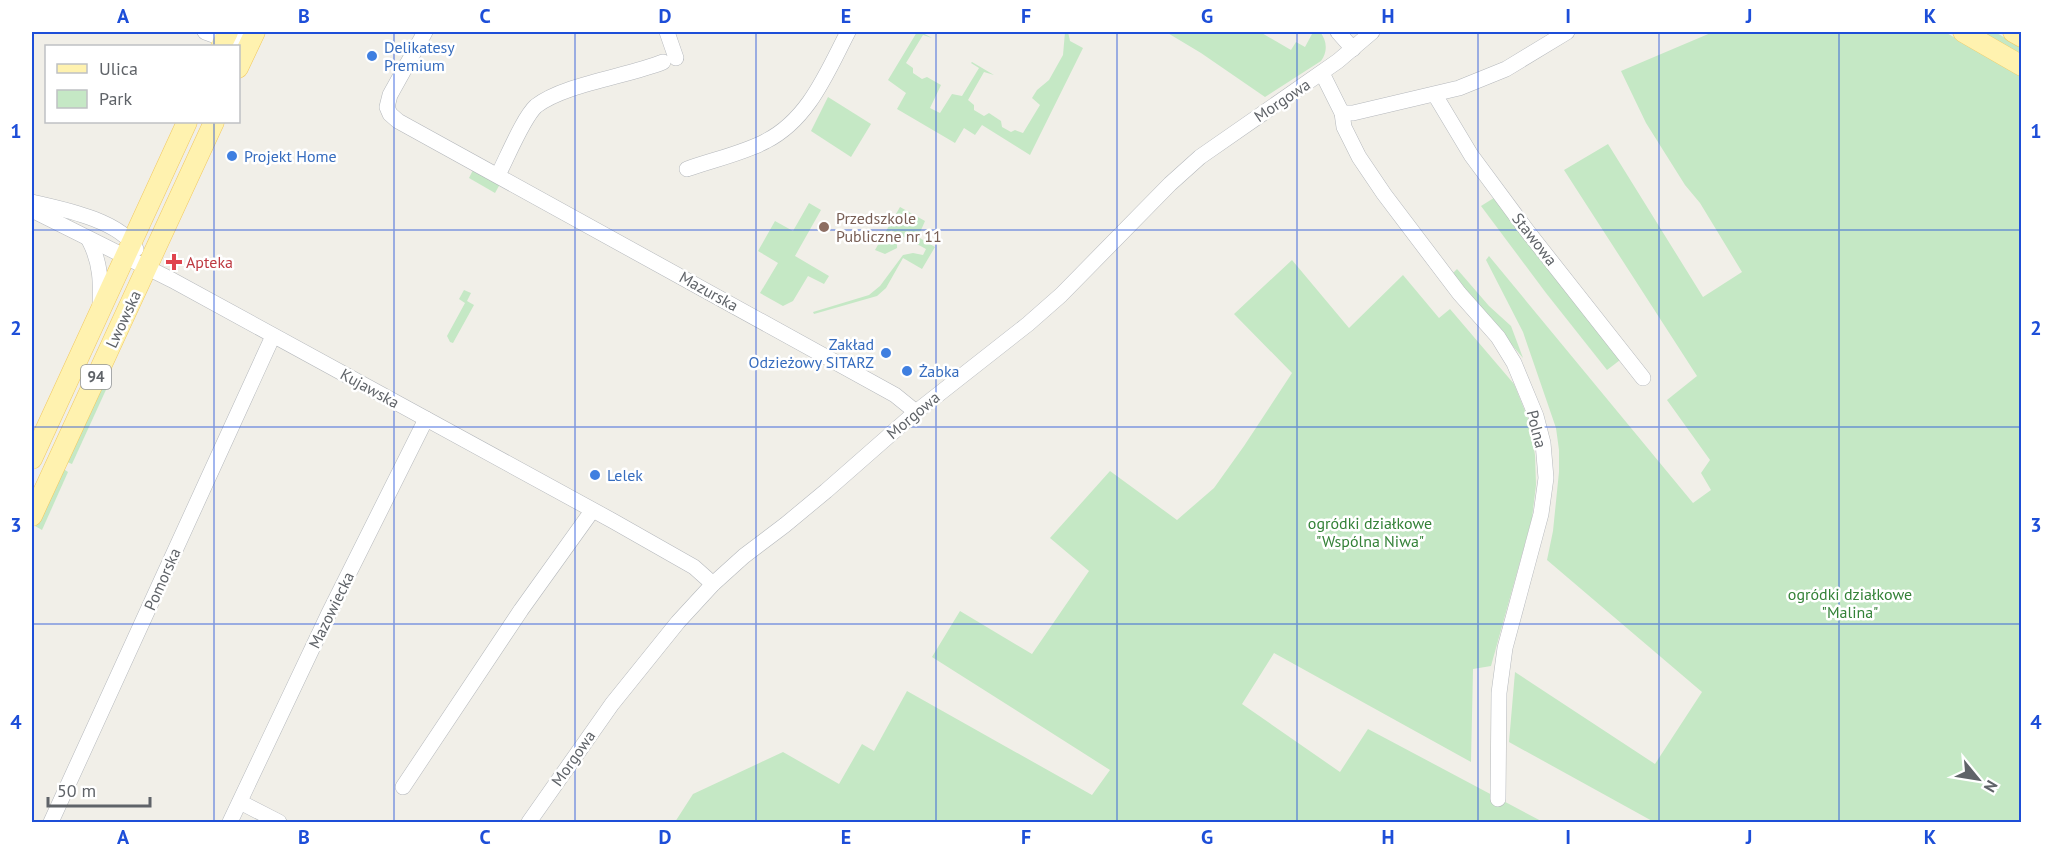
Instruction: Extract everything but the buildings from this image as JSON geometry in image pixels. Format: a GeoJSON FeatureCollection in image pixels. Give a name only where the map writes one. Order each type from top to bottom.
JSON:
{"type":"FeatureCollection","features":[{"type":"Feature","properties":{"kind":"main road"},"geometry":{"type":"LineString","coordinates":[[1963,32],[2022,66]]}},
{"type":"Feature","properties":{"kind":"main road"},"geometry":{"type":"LineString","coordinates":[[2013,32],[2022,36]]}},
{"type":"Feature","properties":{"kind":"main road"},"geometry":{"type":"LineString","coordinates":[[240,64],[253,36]]}},
{"type":"Feature","properties":{"kind":"main road","name":"Lwowska"},"geometry":{"type":"LineString","coordinates":[[32,459],[187,123]]}},
{"type":"Feature","properties":{"kind":"main road","name":"Lwowska"},"geometry":{"type":"LineString","coordinates":[[32,516],[214,123]]}},
{"type":"Feature","properties":{"kind":"street"},"geometry":{"type":"LineString","coordinates":[[206,32],[238,42],[253,36]]}},
{"type":"Feature","properties":{"kind":"street","name":"Mazurska"},"geometry":{"type":"LineString","coordinates":[[424,32],[390,95],[387,107],[390,114],[399,121],[895,395],[916,412]]}},
{"type":"Feature","properties":{"kind":"street"},"geometry":{"type":"LineString","coordinates":[[498,175],[528,117],[536,107],[567,91],[670,60],[668,32]]}},
{"type":"Feature","properties":{"kind":"street"},"geometry":{"type":"LineString","coordinates":[[687,169],[765,141],[784,129],[810,102],[848,32]]}},
{"type":"Feature","properties":{"kind":"street"},"geometry":{"type":"LineString","coordinates":[[1338,32],[1353,50]]}},
{"type":"Feature","properties":{"kind":"street","name":"Morgowa"},"geometry":{"type":"LineString","coordinates":[[529,822],[612,704],[678,622],[713,584],[916,412],[1028,324],[1061,295],[1170,184],[1200,157],[1322,73],[1353,50],[1372,32]]}},
{"type":"Feature","properties":{"kind":"street"},"geometry":{"type":"LineString","coordinates":[[1342,113],[1353,113],[1459,88],[1501,71],[1567,32]]}},
{"type":"Feature","properties":{"kind":"street","name":"Polna"},"geometry":{"type":"LineString","coordinates":[[1322,73],[1342,113],[1344,127],[1359,157],[1383,194],[1458,292],[1498,337],[1514,363],[1536,416],[1543,443],[1545,478],[1541,514],[1501,670],[1498,799]]}},
{"type":"Feature","properties":{"kind":"street","name":"Stawowa"},"geometry":{"type":"LineString","coordinates":[[1435,95],[1471,155],[1528,232],[1643,378]]}},
{"type":"Feature","properties":{"kind":"street"},"geometry":{"type":"LineString","coordinates":[[32,202],[108,225],[124,235],[129,250],[147,268]]}},
{"type":"Feature","properties":{"kind":"street"},"geometry":{"type":"LineString","coordinates":[[108,225],[124,224],[135,219],[150,206]]}},
{"type":"Feature","properties":{"kind":"street"},"geometry":{"type":"LineString","coordinates":[[32,210],[89,240],[129,250]]}},
{"type":"Feature","properties":{"kind":"street","name":"Lwowska"},"geometry":{"type":"LineString","coordinates":[[89,240],[96,253],[101,277],[100,312]]}},
{"type":"Feature","properties":{"kind":"street","name":"Kujawska"},"geometry":{"type":"LineString","coordinates":[[147,268],[694,567],[713,584]]}},
{"type":"Feature","properties":{"kind":"street","name":"Pomorska"},"geometry":{"type":"LineString","coordinates":[[51,822],[273,336]]}},
{"type":"Feature","properties":{"kind":"street","name":"Mazowiecka"},"geometry":{"type":"LineString","coordinates":[[230,822],[324,624],[426,419]]}},
{"type":"Feature","properties":{"kind":"street"},"geometry":{"type":"LineString","coordinates":[[403,787],[521,610],[592,511]]}},
{"type":"Feature","properties":{"kind":"street"},"geometry":{"type":"LineString","coordinates":[[240,802],[279,822]]}},
{"type":"Feature","properties":{"kind":"green space"},"geometry":{"type":"Polygon","coordinates":[[[917,32],[932,38],[923,35],[906,63],[913,68],[913,73],[922,79],[927,77],[941,85],[930,108],[940,113],[952,94],[962,96],[979,68],[972,62],[994,75],[984,72],[968,100],[974,105],[974,110],[984,116],[989,113],[1001,121],[1002,127],[1011,132],[1015,130],[1023,133],[1040,105],[1032,98],[1037,90],[1049,80],[1063,55],[1065,32],[1068,32],[1070,41],[1083,48],[1030,155],[982,125],[975,135],[964,128],[955,143],[897,109],[906,93],[888,80],[917,32]]]}},
{"type":"Feature","properties":{"kind":"green space"},"geometry":{"type":"Polygon","coordinates":[[[1166,32],[1260,32],[1291,50],[1296,42],[1305,47],[1312,34],[1308,32],[1320,32],[1326,50],[1321,61],[1265,97],[1166,32]]]}},
{"type":"Feature","properties":{"kind":"green space","name":"ogródki działkowe \"Malina\""},"geometry":{"type":"Polygon","coordinates":[[[1713,32],[1945,32],[2021,76],[2021,822],[1654,822],[1509,742],[1515,672],[1655,764],[1702,692],[1547,560],[1553,531],[1559,472],[1556,428],[1523,332],[1486,260],[1489,256],[1693,503],[1711,490],[1701,473],[1710,460],[1667,400],[1697,376],[1564,170],[1608,144],[1703,297],[1742,272],[1700,203],[1685,185],[1646,123],[1621,71],[1713,32]]]}},
{"type":"Feature","properties":{"kind":"green space"},"geometry":{"type":"Polygon","coordinates":[[[1979,32],[1995,32],[2021,47],[2021,56],[1979,32]]]}},
{"type":"Feature","properties":{"kind":"green space"},"geometry":{"type":"Polygon","coordinates":[[[828,97],[871,124],[851,157],[811,131],[828,97]]]}},
{"type":"Feature","properties":{"kind":"green space"},"geometry":{"type":"Polygon","coordinates":[[[473,170],[500,184],[495,193],[469,178],[473,170]]]}},
{"type":"Feature","properties":{"kind":"green space"},"geometry":{"type":"Polygon","coordinates":[[[1497,196],[1624,357],[1607,370],[1481,206],[1497,196]]]}},
{"type":"Feature","properties":{"kind":"green space"},"geometry":{"type":"Polygon","coordinates":[[[809,203],[821,210],[795,256],[829,276],[824,284],[808,276],[793,301],[783,306],[760,293],[778,263],[758,251],[775,221],[793,231],[809,203]]]}},
{"type":"Feature","properties":{"kind":"green space"},"geometry":{"type":"Polygon","coordinates":[[[900,207],[925,221],[918,237],[935,247],[922,269],[903,258],[886,288],[877,296],[814,314],[813,312],[869,295],[880,286],[903,255],[913,253],[923,255],[926,249],[891,230],[888,236],[897,241],[897,248],[885,254],[875,250],[900,207]]]}},
{"type":"Feature","properties":{"kind":"green space","name":"ogródki działkowe \"Wspólna Niwa\""},"geometry":{"type":"Polygon","coordinates":[[[1292,260],[1349,328],[1403,275],[1439,318],[1450,309],[1514,384],[1529,421],[1535,455],[1536,485],[1532,518],[1491,666],[1473,669],[1471,762],[1274,653],[1242,704],[1340,772],[1368,729],[1543,822],[675,822],[693,794],[783,752],[839,784],[862,744],[874,751],[907,691],[1092,795],[1110,770],[932,657],[960,611],[1032,654],[1089,571],[1050,538],[1110,471],[1177,520],[1214,488],[1292,373],[1234,314],[1292,260]]]}},
{"type":"Feature","properties":{"kind":"green space"},"geometry":{"type":"Polygon","coordinates":[[[1457,269],[1489,306],[1511,326],[1523,358],[1452,274],[1457,269]]]}},
{"type":"Feature","properties":{"kind":"green space"},"geometry":{"type":"Polygon","coordinates":[[[464,290],[471,293],[467,301],[474,305],[453,343],[447,336],[465,303],[459,299],[464,290]]]}},
{"type":"Feature","properties":{"kind":"green space"},"geometry":{"type":"Polygon","coordinates":[[[106,379],[110,381],[72,464],[67,462],[106,379]]]}},
{"type":"Feature","properties":{"kind":"green space"},"geometry":{"type":"Polygon","coordinates":[[[62,468],[68,472],[42,530],[35,526],[62,468]]]}},
{"type":"Feature","properties":{"kind":"place","name":"Delikatesy Premium"},"geometry":{"type":"Point","coordinates":[372,56]}},
{"type":"Feature","properties":{"kind":"place","name":"Projekt Home"},"geometry":{"type":"Point","coordinates":[232,156]}},
{"type":"Feature","properties":{"kind":"place","name":"Przedszkole Publiczne nr 11"},"geometry":{"type":"Point","coordinates":[824,227]}},
{"type":"Feature","properties":{"kind":"place","name":"Apteka"},"geometry":{"type":"Point","coordinates":[174,262]}},
{"type":"Feature","properties":{"kind":"place","name":"Zakład Odzieżowy SITARZ"},"geometry":{"type":"Point","coordinates":[886,353]}},
{"type":"Feature","properties":{"kind":"place","name":"Żabka"},"geometry":{"type":"Point","coordinates":[907,371]}},
{"type":"Feature","properties":{"kind":"place","name":"Lelek"},"geometry":{"type":"Point","coordinates":[595,475]}}]}
